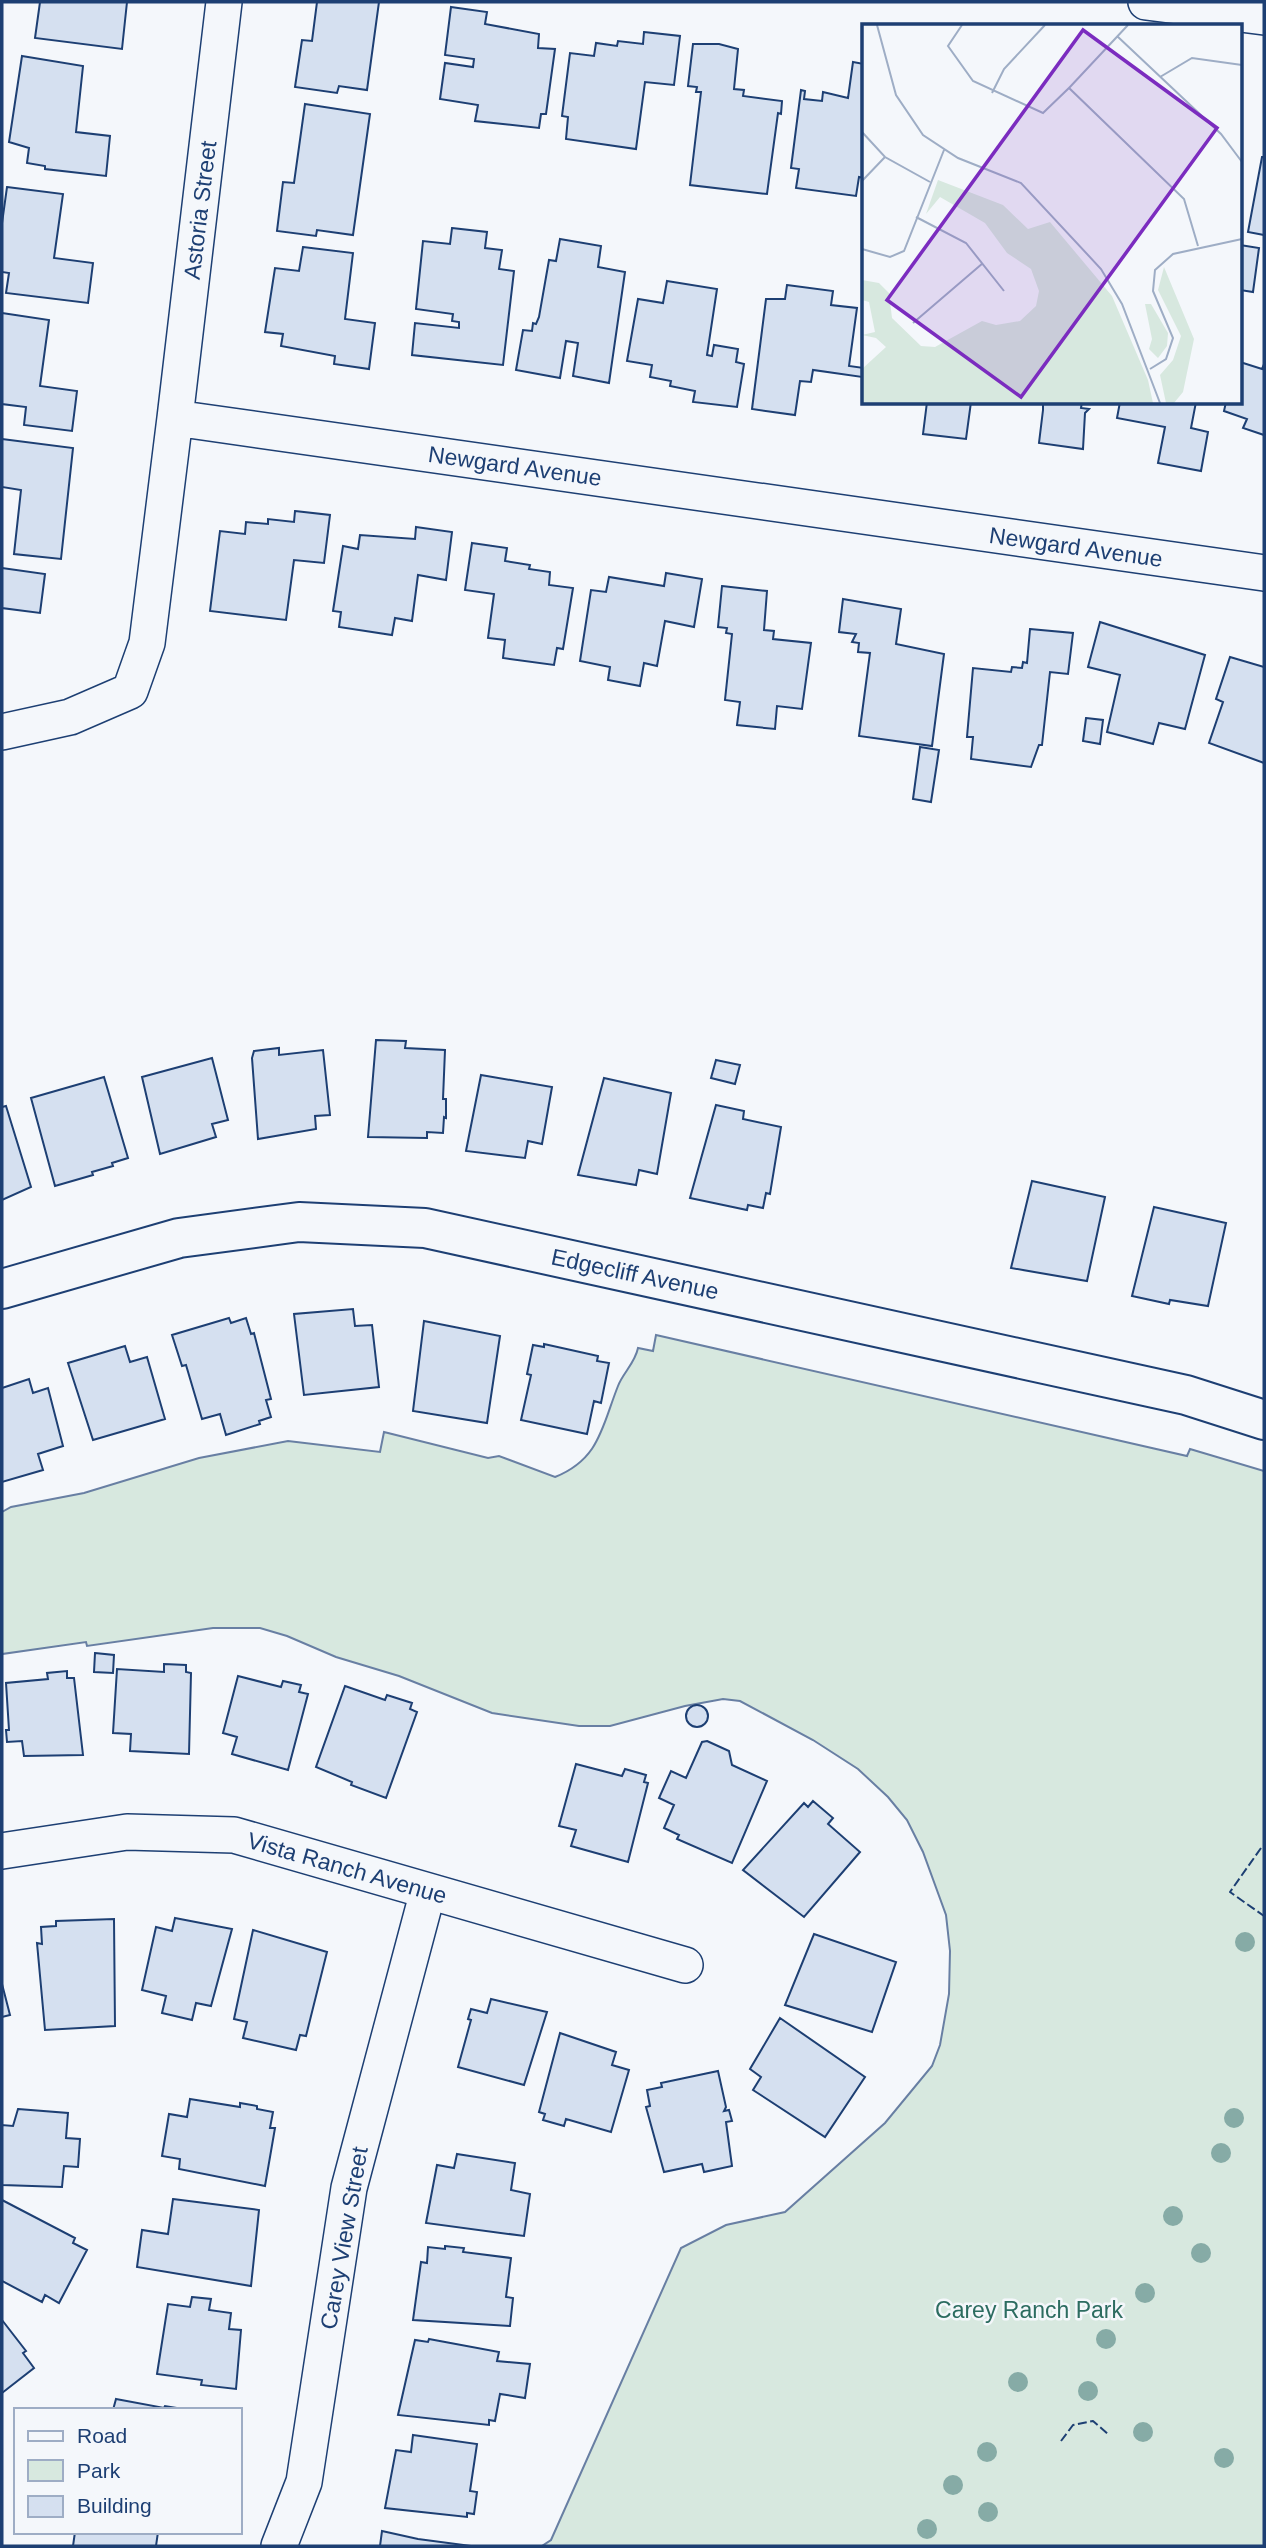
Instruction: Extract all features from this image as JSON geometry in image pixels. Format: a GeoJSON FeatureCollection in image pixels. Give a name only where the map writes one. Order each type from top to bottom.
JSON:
{"type":"FeatureCollection","features":[{"type":"Feature","properties":{"kind":"street","name":"Astoria Street"},"geometry":{"type":"LineString","coordinates":[[175,418],[224,2]]}},
{"type":"Feature","properties":{"kind":"street"},"geometry":{"type":"LineString","coordinates":[[1146,2],[1264,17]]}},
{"type":"Feature","properties":{"kind":"street","name":"Newgard Avenue"},"geometry":{"type":"LineString","coordinates":[[175,418],[1264,573]]}},
{"type":"Feature","properties":{"kind":"street"},"geometry":{"type":"LineString","coordinates":[[2,732],[70,717],[130,691],[147,643],[175,418]]}},
{"type":"Feature","properties":{"kind":"street","name":"Edgecliff Avenue"},"geometry":{"type":"LineString","coordinates":[[2,1289],[179,1238],[299,1222],[425,1228],[1186,1395],[1264,1420]]}},
{"type":"Feature","properties":{"kind":"street","name":"Vista Ranch Avenue"},"geometry":{"type":"LineString","coordinates":[[2,1851],[127,1832],[234,1835],[685,1965]]}},
{"type":"Feature","properties":{"kind":"street","name":"Carey View Street"},"geometry":{"type":"LineString","coordinates":[[279,2546],[304,2482],[349,2188],[428,1891]]}},
{"type":"Feature","properties":{"kind":"green space","name":"Carey Ranch Park"},"geometry":{"type":"Polygon","coordinates":[[[656,1335],[1187,1456],[1190,1449],[1264,1471],[1264,2546],[542,2546],[551,2540],[681,2248],[726,2225],[785,2212],[885,2123],[932,2066],[940,2045],[949,1994],[950,1951],[946,1915],[923,1852],[907,1820],[888,1797],[858,1769],[813,1740],[740,1701],[723,1699],[685,1706],[610,1726],[579,1726],[492,1713],[399,1676],[336,1657],[287,1636],[260,1628],[213,1628],[87,1646],[86,1642],[2,1654],[2,1512],[11,1507],[84,1493],[199,1458],[288,1441],[380,1452],[384,1432],[488,1458],[499,1456],[555,1477],[570,1470],[590,1451],[603,1428],[620,1381],[638,1348],[653,1351],[656,1335]]]}},
{"type":"Feature","properties":{"kind":"building"},"geometry":{"type":"Polygon","coordinates":[[[40,2],[127,2],[122,49],[35,38],[40,2]]]}},
{"type":"Feature","properties":{"kind":"building"},"geometry":{"type":"Polygon","coordinates":[[[317,2],[379,2],[367,90],[339,86],[337,93],[295,87],[302,40],[312,41],[317,2]]]}},
{"type":"Feature","properties":{"kind":"building"},"geometry":{"type":"Polygon","coordinates":[[[451,7],[487,12],[485,24],[539,34],[538,48],[555,49],[546,114],[541,114],[539,128],[475,121],[478,105],[440,99],[445,63],[473,67],[474,59],[445,55],[451,7]]]}},
{"type":"Feature","properties":{"kind":"building"},"geometry":{"type":"Polygon","coordinates":[[[644,32],[680,36],[674,85],[645,82],[636,149],[566,139],[568,117],[562,116],[570,53],[594,56],[596,43],[617,46],[618,41],[643,44],[644,32]]]}},
{"type":"Feature","properties":{"kind":"building"},"geometry":{"type":"Polygon","coordinates":[[[693,44],[719,44],[738,49],[734,89],[744,90],[743,96],[782,101],[767,194],[690,185],[701,92],[696,92],[697,87],[688,86],[693,44]]]}},
{"type":"Feature","properties":{"kind":"building"},"geometry":{"type":"Polygon","coordinates":[[[22,56],[83,66],[76,132],[110,136],[106,176],[45,169],[45,166],[27,163],[29,148],[9,142],[22,56]]]}},
{"type":"Feature","properties":{"kind":"building"},"geometry":{"type":"Polygon","coordinates":[[[853,62],[862,64],[862,178],[859,177],[856,196],[796,188],[799,169],[791,168],[801,90],[805,91],[804,99],[822,101],[823,92],[848,98],[853,62]]]}},
{"type":"Feature","properties":{"kind":"building"},"geometry":{"type":"Polygon","coordinates":[[[305,104],[370,114],[353,235],[317,230],[316,236],[277,231],[283,182],[294,183],[305,104]]]}},
{"type":"Feature","properties":{"kind":"building"},"geometry":{"type":"Polygon","coordinates":[[[1264,157],[1264,235],[1248,232],[1264,157]]]}},
{"type":"Feature","properties":{"kind":"building"},"geometry":{"type":"Polygon","coordinates":[[[7,187],[63,194],[54,258],[93,263],[88,303],[6,293],[9,273],[2,272],[2,223],[7,187]]]}},
{"type":"Feature","properties":{"kind":"building"},"geometry":{"type":"Polygon","coordinates":[[[452,228],[487,232],[485,248],[502,250],[499,269],[514,271],[503,365],[412,355],[415,323],[459,328],[459,322],[452,321],[453,314],[416,309],[423,241],[450,244],[452,228]]]}},
{"type":"Feature","properties":{"kind":"building"},"geometry":{"type":"Polygon","coordinates":[[[560,239],[601,246],[598,267],[625,272],[609,383],[573,376],[578,343],[566,341],[560,378],[516,370],[523,330],[532,331],[533,323],[536,324],[539,317],[549,260],[556,261],[560,239]]]}},
{"type":"Feature","properties":{"kind":"building"},"geometry":{"type":"Polygon","coordinates":[[[1242,245],[1259,248],[1253,292],[1242,290],[1242,245]]]}},
{"type":"Feature","properties":{"kind":"building"},"geometry":{"type":"Polygon","coordinates":[[[303,247],[353,253],[345,319],[375,323],[369,369],[334,364],[335,356],[281,346],[283,334],[265,332],[275,268],[299,271],[303,247]]]}},
{"type":"Feature","properties":{"kind":"building"},"geometry":{"type":"Polygon","coordinates":[[[667,281],[717,289],[707,355],[712,356],[714,345],[738,349],[736,362],[744,364],[737,407],[693,402],[695,391],[670,386],[671,381],[650,377],[652,365],[627,361],[638,299],[663,303],[667,281]]]}},
{"type":"Feature","properties":{"kind":"building"},"geometry":{"type":"Polygon","coordinates":[[[787,285],[833,291],[831,305],[857,308],[849,366],[862,368],[862,377],[813,370],[811,382],[800,381],[795,415],[752,409],[766,299],[785,299],[787,285]]]}},
{"type":"Feature","properties":{"kind":"building"},"geometry":{"type":"Polygon","coordinates":[[[2,313],[49,320],[40,386],[77,391],[72,431],[24,425],[26,407],[2,404],[2,313]]]}},
{"type":"Feature","properties":{"kind":"building"},"geometry":{"type":"Polygon","coordinates":[[[1242,363],[1262,369],[1264,364],[1264,435],[1243,428],[1247,419],[1224,411],[1226,404],[1242,404],[1242,363]]]}},
{"type":"Feature","properties":{"kind":"building"},"geometry":{"type":"Polygon","coordinates":[[[927,404],[971,404],[966,439],[923,434],[927,404]]]}},
{"type":"Feature","properties":{"kind":"building"},"geometry":{"type":"Polygon","coordinates":[[[1043,404],[1082,404],[1081,408],[1089,409],[1085,413],[1083,449],[1039,443],[1043,404]]]}},
{"type":"Feature","properties":{"kind":"building"},"geometry":{"type":"Polygon","coordinates":[[[1120,404],[1196,404],[1191,428],[1208,432],[1201,471],[1158,463],[1165,427],[1117,418],[1120,404]]]}},
{"type":"Feature","properties":{"kind":"building"},"geometry":{"type":"Polygon","coordinates":[[[2,439],[73,448],[61,559],[14,554],[21,490],[2,487],[2,439]]]}},
{"type":"Feature","properties":{"kind":"building"},"geometry":{"type":"Polygon","coordinates":[[[295,511],[330,515],[324,563],[294,560],[286,620],[210,611],[220,531],[245,534],[246,522],[268,524],[268,519],[294,522],[295,511]]]}},
{"type":"Feature","properties":{"kind":"building"},"geometry":{"type":"Polygon","coordinates":[[[416,527],[452,532],[446,580],[418,575],[412,621],[395,618],[392,635],[339,627],[341,612],[333,611],[343,546],[358,549],[360,535],[415,539],[416,527]]]}},
{"type":"Feature","properties":{"kind":"building"},"geometry":{"type":"Polygon","coordinates":[[[472,543],[507,548],[505,561],[550,572],[549,585],[573,588],[563,649],[557,648],[554,665],[503,658],[505,640],[488,638],[494,594],[465,590],[472,543]]]}},
{"type":"Feature","properties":{"kind":"building"},"geometry":{"type":"Polygon","coordinates":[[[2,568],[45,574],[40,613],[2,608],[2,568]]]}},
{"type":"Feature","properties":{"kind":"building"},"geometry":{"type":"Polygon","coordinates":[[[666,573],[702,579],[694,627],[665,621],[657,666],[644,663],[640,686],[608,680],[610,667],[580,661],[591,590],[606,592],[609,577],[664,586],[666,573]]]}},
{"type":"Feature","properties":{"kind":"building"},"geometry":{"type":"Polygon","coordinates":[[[722,586],[767,591],[764,630],[774,631],[773,639],[811,643],[802,709],[777,706],[775,729],[737,725],[740,702],[725,700],[732,634],[726,633],[727,628],[718,627],[722,586]]]}},
{"type":"Feature","properties":{"kind":"building"},"geometry":{"type":"Polygon","coordinates":[[[843,599],[901,609],[896,644],[944,654],[932,746],[859,736],[870,653],[858,652],[859,643],[852,642],[856,634],[839,632],[843,599]]]}},
{"type":"Feature","properties":{"kind":"building"},"geometry":{"type":"Polygon","coordinates":[[[1100,622],[1205,655],[1185,729],[1159,723],[1153,744],[1107,732],[1120,675],[1088,667],[1100,622]]]}},
{"type":"Feature","properties":{"kind":"building"},"geometry":{"type":"Polygon","coordinates":[[[1030,629],[1073,633],[1068,674],[1050,672],[1042,745],[1039,745],[1031,767],[971,759],[973,737],[967,737],[973,668],[1011,672],[1012,667],[1022,668],[1023,662],[1027,663],[1030,629]]]}},
{"type":"Feature","properties":{"kind":"building"},"geometry":{"type":"Polygon","coordinates":[[[1230,657],[1264,667],[1264,763],[1209,743],[1223,702],[1216,699],[1230,657]]]}},
{"type":"Feature","properties":{"kind":"building"},"geometry":{"type":"Polygon","coordinates":[[[1086,718],[1103,720],[1100,744],[1083,741],[1086,718]]]}},
{"type":"Feature","properties":{"kind":"building"},"geometry":{"type":"Polygon","coordinates":[[[920,747],[939,750],[931,802],[913,799],[920,747]]]}},
{"type":"Feature","properties":{"kind":"building"},"geometry":{"type":"Polygon","coordinates":[[[376,1040],[406,1041],[405,1048],[445,1050],[443,1099],[446,1099],[446,1118],[444,1117],[443,1133],[427,1132],[427,1138],[368,1137],[376,1040]]]}},
{"type":"Feature","properties":{"kind":"building"},"geometry":{"type":"Polygon","coordinates":[[[279,1048],[279,1055],[323,1050],[330,1115],[315,1116],[316,1129],[258,1139],[252,1058],[254,1051],[279,1048]]]}},
{"type":"Feature","properties":{"kind":"building"},"geometry":{"type":"Polygon","coordinates":[[[212,1058],[228,1120],[212,1124],[216,1137],[160,1154],[142,1077],[212,1058]]]}},
{"type":"Feature","properties":{"kind":"building"},"geometry":{"type":"Polygon","coordinates":[[[716,1060],[740,1065],[735,1084],[711,1078],[716,1060]]]}},
{"type":"Feature","properties":{"kind":"building"},"geometry":{"type":"Polygon","coordinates":[[[481,1075],[552,1087],[542,1144],[528,1141],[525,1158],[466,1151],[481,1075]]]}},
{"type":"Feature","properties":{"kind":"building"},"geometry":{"type":"Polygon","coordinates":[[[104,1077],[128,1158],[92,1172],[93,1175],[55,1186],[31,1098],[104,1077]]]}},
{"type":"Feature","properties":{"kind":"building"},"geometry":{"type":"Polygon","coordinates":[[[604,1078],[671,1093],[657,1174],[639,1170],[636,1185],[578,1175],[604,1078]]]}},
{"type":"Feature","properties":{"kind":"building"},"geometry":{"type":"Polygon","coordinates":[[[716,1105],[744,1111],[743,1119],[781,1127],[770,1194],[766,1193],[763,1208],[748,1205],[747,1210],[690,1198],[716,1105]]]}},
{"type":"Feature","properties":{"kind":"building"},"geometry":{"type":"Polygon","coordinates":[[[6,1106],[31,1187],[2,1200],[2,1107],[6,1106]]]}},
{"type":"Feature","properties":{"kind":"building"},"geometry":{"type":"Polygon","coordinates":[[[1032,1181],[1105,1197],[1087,1281],[1011,1268],[1032,1181]]]}},
{"type":"Feature","properties":{"kind":"building"},"geometry":{"type":"Polygon","coordinates":[[[1154,1207],[1226,1223],[1208,1306],[1170,1300],[1169,1304],[1132,1296],[1154,1207]]]}},
{"type":"Feature","properties":{"kind":"building"},"geometry":{"type":"Polygon","coordinates":[[[353,1309],[355,1326],[372,1325],[379,1387],[304,1395],[294,1314],[353,1309]]]}},
{"type":"Feature","properties":{"kind":"building"},"geometry":{"type":"Polygon","coordinates":[[[229,1318],[231,1323],[246,1318],[251,1334],[254,1333],[271,1399],[266,1400],[271,1417],[259,1421],[260,1424],[226,1435],[220,1414],[202,1419],[186,1365],[182,1366],[172,1335],[229,1318]]]}},
{"type":"Feature","properties":{"kind":"building"},"geometry":{"type":"Polygon","coordinates":[[[424,1321],[500,1336],[487,1423],[413,1411],[424,1321]]]}},
{"type":"Feature","properties":{"kind":"building"},"geometry":{"type":"Polygon","coordinates":[[[544,1344],[598,1356],[597,1361],[609,1363],[601,1403],[594,1401],[587,1434],[521,1420],[531,1375],[527,1374],[533,1345],[544,1347],[544,1344]]]}},
{"type":"Feature","properties":{"kind":"building"},"geometry":{"type":"Polygon","coordinates":[[[125,1346],[130,1362],[147,1357],[165,1419],[93,1440],[68,1363],[125,1346]]]}},
{"type":"Feature","properties":{"kind":"building"},"geometry":{"type":"Polygon","coordinates":[[[29,1379],[33,1393],[48,1388],[63,1446],[38,1454],[43,1470],[2,1482],[2,1388],[29,1379]]]}},
{"type":"Feature","properties":{"kind":"building"},"geometry":{"type":"Polygon","coordinates":[[[95,1653],[114,1655],[113,1673],[94,1672],[95,1653]]]}},
{"type":"Feature","properties":{"kind":"building"},"geometry":{"type":"Polygon","coordinates":[[[164,1664],[186,1665],[186,1672],[191,1673],[189,1754],[130,1751],[131,1734],[113,1733],[117,1669],[164,1672],[164,1664]]]}},
{"type":"Feature","properties":{"kind":"building"},"geometry":{"type":"Polygon","coordinates":[[[67,1671],[67,1678],[74,1678],[83,1755],[24,1756],[22,1741],[7,1742],[6,1730],[9,1730],[6,1683],[48,1679],[47,1673],[67,1671]]]}},
{"type":"Feature","properties":{"kind":"building"},"geometry":{"type":"Polygon","coordinates":[[[238,1676],[281,1687],[283,1681],[301,1685],[299,1692],[308,1694],[288,1770],[232,1754],[237,1737],[223,1733],[238,1676]]]}},
{"type":"Feature","properties":{"kind":"building"},"geometry":{"type":"Polygon","coordinates":[[[345,1686],[385,1700],[387,1695],[412,1703],[410,1709],[417,1712],[386,1798],[351,1785],[352,1782],[316,1767],[345,1686]]]}},
{"type":"Feature","properties":{"kind":"building"},"geometry":{"type":"Polygon","coordinates":[[[693,1705],[701,1705],[708,1712],[708,1720],[701,1727],[693,1727],[686,1720],[686,1712],[693,1705]]]}},
{"type":"Feature","properties":{"kind":"building"},"geometry":{"type":"Polygon","coordinates":[[[707,1741],[729,1751],[732,1765],[767,1781],[732,1863],[677,1839],[679,1835],[664,1828],[674,1805],[659,1798],[671,1771],[686,1778],[702,1742],[707,1741]]]}},
{"type":"Feature","properties":{"kind":"building"},"geometry":{"type":"Polygon","coordinates":[[[576,1764],[622,1776],[625,1769],[646,1775],[644,1782],[648,1783],[628,1862],[571,1846],[576,1830],[559,1826],[576,1764]]]}},
{"type":"Feature","properties":{"kind":"building"},"geometry":{"type":"Polygon","coordinates":[[[813,1801],[833,1818],[828,1824],[860,1852],[804,1917],[743,1870],[804,1803],[808,1807],[813,1801]]]}},
{"type":"Feature","properties":{"kind":"building"},"geometry":{"type":"Polygon","coordinates":[[[175,1918],[232,1929],[211,2006],[196,2003],[192,2020],[162,2013],[166,1996],[142,1990],[156,1927],[172,1931],[175,1918]]]}},
{"type":"Feature","properties":{"kind":"building"},"geometry":{"type":"Polygon","coordinates":[[[114,1919],[115,2026],[45,2030],[37,1943],[42,1944],[41,1927],[56,1926],[56,1921],[114,1919]]]}},
{"type":"Feature","properties":{"kind":"building"},"geometry":{"type":"Polygon","coordinates":[[[253,1930],[327,1952],[306,2036],[300,2035],[296,2050],[243,2038],[247,2022],[234,2019],[253,1930]]]}},
{"type":"Feature","properties":{"kind":"building"},"geometry":{"type":"Polygon","coordinates":[[[814,1934],[896,1962],[872,2032],[785,2005],[814,1934]]]}},
{"type":"Feature","properties":{"kind":"building"},"geometry":{"type":"Polygon","coordinates":[[[2,1984],[10,2015],[2,2017],[2,1984]]]}},
{"type":"Feature","properties":{"kind":"building"},"geometry":{"type":"Polygon","coordinates":[[[491,1999],[547,2012],[524,2085],[458,2067],[471,2020],[468,2019],[471,2009],[487,2013],[491,1999]]]}},
{"type":"Feature","properties":{"kind":"building"},"geometry":{"type":"Polygon","coordinates":[[[780,2018],[865,2077],[825,2137],[753,2090],[761,2077],[750,2069],[780,2018]]]}},
{"type":"Feature","properties":{"kind":"building"},"geometry":{"type":"Polygon","coordinates":[[[560,2033],[616,2052],[612,2065],[629,2070],[611,2132],[566,2119],[564,2126],[543,2120],[545,2114],[539,2112],[560,2033]]]}},
{"type":"Feature","properties":{"kind":"building"},"geometry":{"type":"Polygon","coordinates":[[[718,2071],[726,2107],[724,2111],[729,2110],[732,2121],[726,2122],[732,2166],[704,2172],[702,2164],[664,2172],[646,2107],[650,2106],[647,2090],[662,2087],[661,2083],[718,2071]]]}},
{"type":"Feature","properties":{"kind":"building"},"geometry":{"type":"Polygon","coordinates":[[[190,2099],[240,2107],[240,2103],[273,2112],[270,2128],[275,2128],[265,2186],[179,2169],[180,2159],[162,2156],[169,2114],[187,2117],[190,2099]]]}},
{"type":"Feature","properties":{"kind":"building"},"geometry":{"type":"Polygon","coordinates":[[[18,2109],[68,2113],[66,2138],[80,2139],[78,2167],[64,2166],[62,2187],[2,2185],[2,2125],[13,2126],[18,2109]]]}},
{"type":"Feature","properties":{"kind":"building"},"geometry":{"type":"Polygon","coordinates":[[[457,2154],[515,2163],[511,2190],[530,2194],[524,2236],[426,2223],[437,2165],[454,2168],[457,2154]]]}},
{"type":"Feature","properties":{"kind":"building"},"geometry":{"type":"Polygon","coordinates":[[[173,2199],[259,2210],[251,2286],[137,2267],[142,2230],[168,2234],[173,2199]]]}},
{"type":"Feature","properties":{"kind":"building"},"geometry":{"type":"Polygon","coordinates":[[[2,2200],[75,2238],[73,2243],[87,2250],[59,2303],[45,2295],[42,2302],[2,2281],[2,2200]]]}},
{"type":"Feature","properties":{"kind":"building"},"geometry":{"type":"Polygon","coordinates":[[[445,2246],[464,2248],[463,2252],[511,2258],[506,2297],[513,2298],[510,2326],[413,2320],[421,2262],[427,2263],[428,2247],[445,2249],[445,2246]]]}},
{"type":"Feature","properties":{"kind":"building"},"geometry":{"type":"Polygon","coordinates":[[[192,2297],[211,2299],[209,2310],[231,2313],[229,2329],[241,2330],[236,2389],[201,2385],[202,2380],[157,2374],[168,2304],[190,2307],[192,2297]]]}},
{"type":"Feature","properties":{"kind":"building"},"geometry":{"type":"Polygon","coordinates":[[[2,2320],[26,2351],[23,2353],[34,2368],[2,2393],[2,2320]]]}},
{"type":"Feature","properties":{"kind":"building"},"geometry":{"type":"Polygon","coordinates":[[[429,2339],[499,2352],[497,2361],[530,2364],[525,2398],[500,2394],[495,2421],[489,2420],[489,2425],[398,2415],[415,2340],[428,2342],[429,2339]]]}},
{"type":"Feature","properties":{"kind":"building"},"geometry":{"type":"Polygon","coordinates":[[[116,2399],[164,2408],[114,2408],[116,2399]]]}},
{"type":"Feature","properties":{"kind":"building"},"geometry":{"type":"Polygon","coordinates":[[[413,2435],[477,2444],[470,2491],[477,2492],[474,2514],[467,2513],[467,2517],[385,2508],[396,2450],[411,2452],[413,2435]]]}},
{"type":"Feature","properties":{"kind":"building"},"geometry":{"type":"Polygon","coordinates":[[[382,2531],[418,2539],[471,2546],[380,2546],[382,2531]]]}},
{"type":"Feature","properties":{"kind":"building"},"geometry":{"type":"Polygon","coordinates":[[[75,2534],[158,2534],[156,2546],[73,2546],[75,2534]]]}},
{"type":"Feature","properties":{"kind":"fence"},"geometry":{"type":"LineString","coordinates":[[1261,1848],[1230,1892],[1264,1916]]}},
{"type":"Feature","properties":{"kind":"fence"},"geometry":{"type":"LineString","coordinates":[[1061,2441],[1073,2425],[1093,2421],[1108,2434]]}}]}
